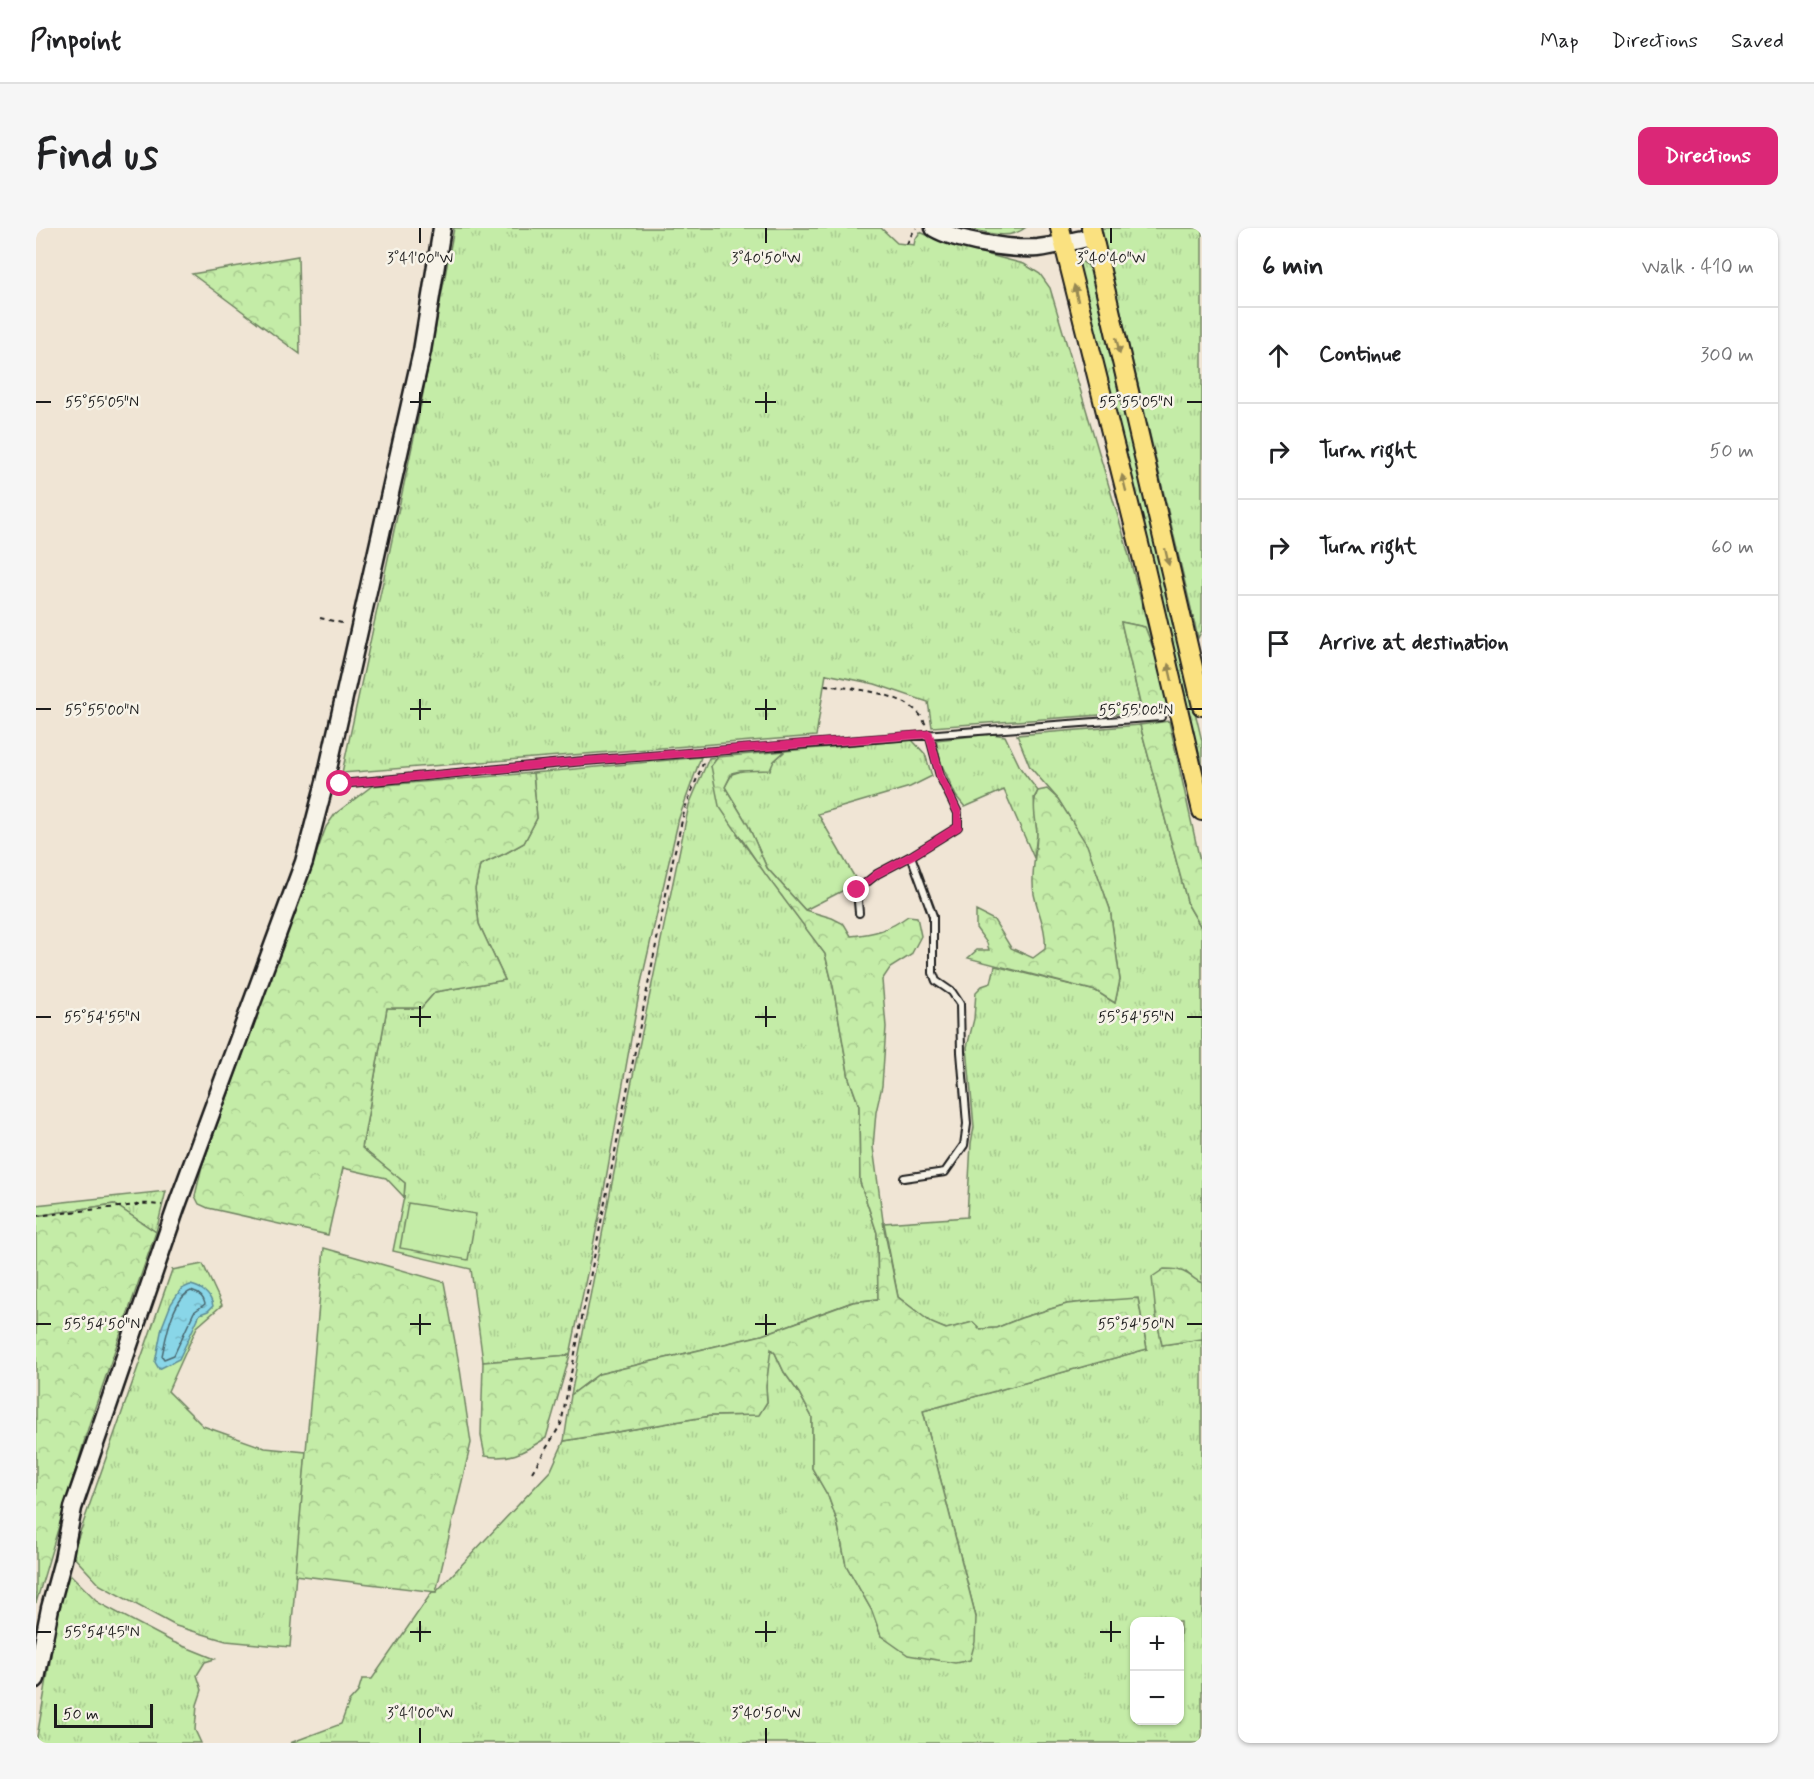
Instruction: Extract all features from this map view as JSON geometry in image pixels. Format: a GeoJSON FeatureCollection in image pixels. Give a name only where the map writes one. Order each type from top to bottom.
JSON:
{"type":"FeatureCollection","features":[{"type":"Feature","properties":{"kind":"main road"},"geometry":{"type":"LineString","coordinates":[[36,1679],[73,1508],[177,1208],[304,862],[325,782],[422,351],[442,228]]}},
{"type":"Feature","properties":{"kind":"main road"},"geometry":{"type":"LineString","coordinates":[[934,228],[942,233],[994,245],[1037,248],[1061,235],[1092,232],[1202,706]]}},
{"type":"Feature","properties":{"kind":"main road"},"geometry":{"type":"LineString","coordinates":[[1061,235],[1144,564],[1202,811]]}},
{"type":"Feature","properties":{"kind":"lane"},"geometry":{"type":"LineString","coordinates":[[325,782],[340,784],[584,761],[1161,717]]}},
{"type":"Feature","properties":{"kind":"lane"},"geometry":{"type":"LineString","coordinates":[[858,913],[857,890],[877,874],[958,827],[958,813],[940,776],[929,734]]}},
{"type":"Feature","properties":{"kind":"lane"},"geometry":{"type":"LineString","coordinates":[[904,1178],[945,1172],[964,1145],[966,1124],[960,1004],[952,992],[936,981],[933,973],[933,916],[911,856]]}},
{"type":"Feature","properties":{"kind":"path"},"geometry":{"type":"LineString","coordinates":[[907,244],[916,228]]}},
{"type":"Feature","properties":{"kind":"path"},"geometry":{"type":"LineString","coordinates":[[320,618],[346,623],[359,629]]}},
{"type":"Feature","properties":{"kind":"path"},"geometry":{"type":"LineString","coordinates":[[825,685],[881,693],[911,707],[925,721],[929,734]]}},
{"type":"Feature","properties":{"kind":"path"},"geometry":{"type":"LineString","coordinates":[[532,1472],[561,1424],[673,859],[685,808],[703,764],[705,752]]}},
{"type":"Feature","properties":{"kind":"path"},"geometry":{"type":"LineString","coordinates":[[36,1216],[136,1205],[143,1202],[177,1208]]}},
{"type":"Feature","properties":{"kind":"green space"},"geometry":{"type":"Polygon","coordinates":[[[454,228],[881,228],[897,243],[914,245],[920,232],[947,244],[1024,264],[1040,274],[1050,288],[1122,530],[1155,653],[1144,627],[1121,622],[1142,712],[932,727],[928,702],[875,684],[826,674],[816,736],[342,773],[419,414],[454,228]]]}},
{"type":"Feature","properties":{"kind":"green space"},"geometry":{"type":"Polygon","coordinates":[[[967,228],[1025,228],[1004,235],[967,228]]]}},
{"type":"Feature","properties":{"kind":"green space"},"geometry":{"type":"Polygon","coordinates":[[[1101,228],[1202,228],[1202,630],[1198,638],[1101,228]]]}},
{"type":"Feature","properties":{"kind":"green space"},"geometry":{"type":"Polygon","coordinates":[[[298,256],[300,354],[192,274],[298,256]]]}},
{"type":"Feature","properties":{"kind":"green space"},"geometry":{"type":"Polygon","coordinates":[[[1077,259],[1089,266],[1202,741],[1202,769],[1076,263],[1077,259]]]}},
{"type":"Feature","properties":{"kind":"green space"},"geometry":{"type":"Polygon","coordinates":[[[1121,622],[1145,627],[1155,653],[1169,710],[1142,712],[1121,622]]]}},
{"type":"Feature","properties":{"kind":"green space"},"geometry":{"type":"Polygon","coordinates":[[[1169,721],[1202,870],[1202,929],[1188,905],[1140,725],[1169,721]]]}},
{"type":"Feature","properties":{"kind":"green space"},"geometry":{"type":"Polygon","coordinates":[[[1140,725],[1188,905],[1202,929],[1202,1283],[1197,1282],[1186,1272],[1155,1302],[1162,1345],[1202,1339],[1202,1743],[290,1743],[341,1724],[349,1702],[358,1692],[362,1679],[372,1679],[432,1592],[436,1592],[551,1470],[564,1441],[710,1416],[758,1415],[767,1402],[766,1386],[770,1349],[775,1353],[812,1417],[812,1468],[828,1496],[837,1521],[846,1565],[872,1611],[881,1636],[976,1617],[923,1411],[1147,1349],[1138,1299],[1067,1304],[996,1328],[980,1329],[973,1322],[947,1329],[932,1324],[898,1297],[884,1223],[967,1217],[974,1127],[967,1047],[974,1019],[976,992],[982,986],[991,983],[995,966],[1096,991],[1115,1003],[1120,980],[1110,909],[1087,846],[1058,799],[1030,767],[1017,735],[1140,725]]]}},
{"type":"Feature","properties":{"kind":"green space"},"geometry":{"type":"Polygon","coordinates":[[[992,734],[1005,736],[1021,769],[1038,791],[1034,798],[1037,834],[1034,858],[1004,790],[965,807],[956,796],[941,763],[936,740],[992,734]]]}},
{"type":"Feature","properties":{"kind":"green space"},"geometry":{"type":"Polygon","coordinates":[[[912,740],[925,754],[932,776],[910,787],[818,814],[858,883],[805,910],[767,868],[748,825],[725,787],[732,774],[774,761],[785,751],[912,740]]]}},
{"type":"Feature","properties":{"kind":"green space"},"geometry":{"type":"Polygon","coordinates":[[[785,751],[774,761],[770,770],[732,773],[725,787],[748,825],[767,868],[805,910],[844,924],[851,936],[881,930],[908,916],[917,917],[921,936],[911,955],[890,968],[882,980],[886,1027],[882,1086],[876,1112],[873,1147],[884,1228],[898,1297],[932,1323],[946,1329],[973,1322],[980,1329],[996,1328],[1067,1304],[1138,1298],[1147,1349],[923,1411],[976,1617],[975,1642],[970,1660],[955,1663],[908,1655],[881,1636],[872,1611],[846,1565],[837,1521],[828,1496],[812,1468],[812,1417],[771,1349],[766,1386],[767,1402],[759,1415],[710,1416],[564,1441],[571,1395],[599,1374],[762,1335],[853,1302],[878,1299],[877,1233],[860,1182],[859,1106],[849,1078],[825,954],[766,875],[719,806],[711,766],[718,757],[785,751]]]}},
{"type":"Feature","properties":{"kind":"green space"},"geometry":{"type":"Polygon","coordinates":[[[701,757],[679,818],[641,983],[600,1212],[570,1355],[483,1362],[471,1269],[393,1251],[405,1183],[362,1148],[387,1008],[421,1008],[435,992],[505,980],[479,924],[475,889],[480,865],[524,843],[537,818],[533,773],[701,757]]]}},
{"type":"Feature","properties":{"kind":"green space"},"geometry":{"type":"Polygon","coordinates":[[[718,757],[711,766],[738,836],[825,954],[849,1078],[859,1106],[860,1182],[877,1233],[878,1299],[852,1302],[762,1335],[599,1374],[571,1395],[629,1095],[689,805],[709,758],[718,757]]]}},
{"type":"Feature","properties":{"kind":"green space"},"geometry":{"type":"Polygon","coordinates":[[[533,773],[537,818],[524,843],[480,865],[475,889],[479,924],[505,980],[435,992],[421,1008],[387,1008],[362,1148],[405,1183],[404,1197],[386,1178],[343,1168],[328,1235],[199,1204],[195,1196],[202,1166],[326,827],[335,814],[372,786],[533,773]]]}},
{"type":"Feature","properties":{"kind":"green space"},"geometry":{"type":"Polygon","coordinates":[[[1047,789],[1058,799],[1087,845],[1110,909],[1120,980],[1115,1003],[1096,991],[968,958],[977,950],[989,950],[987,943],[976,928],[976,911],[994,920],[1011,948],[1033,958],[1045,949],[1045,935],[1034,894],[1033,879],[1037,833],[1035,801],[1038,791],[1047,789]]]}},
{"type":"Feature","properties":{"kind":"green space"},"geometry":{"type":"Polygon","coordinates":[[[166,1191],[156,1232],[114,1204],[36,1216],[36,1205],[166,1191]]]}},
{"type":"Feature","properties":{"kind":"green space"},"geometry":{"type":"Polygon","coordinates":[[[408,1203],[476,1214],[468,1260],[400,1248],[408,1203]]]}},
{"type":"Feature","properties":{"kind":"green space"},"geometry":{"type":"Polygon","coordinates":[[[114,1204],[156,1232],[90,1422],[36,1603],[36,1216],[114,1204]]]}},
{"type":"Feature","properties":{"kind":"green space"},"geometry":{"type":"Polygon","coordinates":[[[324,1248],[444,1282],[471,1443],[436,1592],[295,1575],[324,1248]]]}},
{"type":"Feature","properties":{"kind":"green space"},"geometry":{"type":"Polygon","coordinates":[[[203,1264],[222,1305],[197,1327],[168,1391],[203,1426],[265,1448],[306,1452],[290,1647],[226,1641],[176,1626],[100,1585],[72,1555],[172,1270],[203,1264]]]}},
{"type":"Feature","properties":{"kind":"green space"},"geometry":{"type":"Polygon","coordinates":[[[1164,1269],[1183,1272],[1202,1283],[1202,1339],[1162,1345],[1152,1277],[1164,1269]]]}},
{"type":"Feature","properties":{"kind":"green space"},"geometry":{"type":"Polygon","coordinates":[[[570,1355],[546,1438],[511,1456],[485,1456],[481,1436],[483,1362],[570,1355]]]}},
{"type":"Feature","properties":{"kind":"green space"},"geometry":{"type":"Polygon","coordinates":[[[67,1571],[99,1603],[173,1642],[215,1659],[205,1662],[197,1675],[202,1690],[197,1705],[195,1730],[201,1743],[36,1743],[67,1571]]]}},
{"type":"Feature","properties":{"kind":"water"},"geometry":{"type":"Polygon","coordinates":[[[190,1285],[205,1292],[213,1306],[200,1314],[179,1359],[159,1369],[155,1362],[162,1327],[171,1304],[181,1289],[190,1285]]]}},
{"type":"Feature","properties":{"kind":"route"},"geometry":{"type":"LineString","coordinates":[[340,784],[584,761],[929,734],[940,776],[958,813],[958,827],[877,874],[857,890]]}}]}
